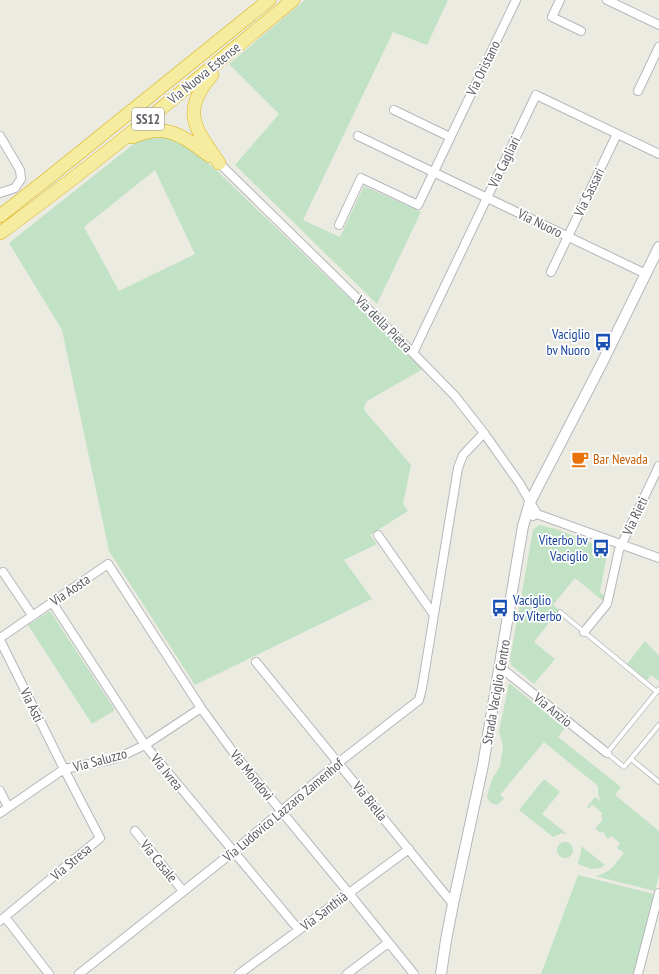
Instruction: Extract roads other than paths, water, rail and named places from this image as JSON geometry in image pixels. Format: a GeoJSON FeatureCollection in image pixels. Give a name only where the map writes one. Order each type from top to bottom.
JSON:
{"type":"FeatureCollection","features":[{"type":"Feature","properties":{"kind":"highway","name":"Via Nuova Estense"},"geometry":{"type":"LineString","coordinates":[[0,216],[269,0]]}},
{"type":"Feature","properties":{"kind":"highway","name":"Via Nuova Estense"},"geometry":{"type":"LineString","coordinates":[[0,233],[118,144],[293,0]]}},
{"type":"Feature","properties":{"kind":"highway"},"geometry":{"type":"LineString","coordinates":[[218,163],[200,135],[194,123],[193,114],[196,98],[201,88],[235,48]]}},
{"type":"Feature","properties":{"kind":"highway"},"geometry":{"type":"LineString","coordinates":[[118,144],[146,131],[160,130],[185,138],[218,163]]}},
{"type":"Feature","properties":{"kind":"street","name":"Via Oristano"},"geometry":{"type":"LineString","coordinates":[[433,172],[516,0]]}},
{"type":"Feature","properties":{"kind":"street"},"geometry":{"type":"LineString","coordinates":[[560,0],[552,17],[581,31]]}},
{"type":"Feature","properties":{"kind":"street"},"geometry":{"type":"LineString","coordinates":[[607,0],[659,25]]}},
{"type":"Feature","properties":{"kind":"street"},"geometry":{"type":"LineString","coordinates":[[638,91],[659,46]]}},
{"type":"Feature","properties":{"kind":"street","name":"Via Cagliari"},"geometry":{"type":"LineString","coordinates":[[413,353],[536,95],[659,154]]}},
{"type":"Feature","properties":{"kind":"street"},"geometry":{"type":"LineString","coordinates":[[394,110],[450,137]]}},
{"type":"Feature","properties":{"kind":"street","name":"Via Sassari"},"geometry":{"type":"LineString","coordinates":[[551,272],[617,134]]}},
{"type":"Feature","properties":{"kind":"street"},"geometry":{"type":"LineString","coordinates":[[0,136],[20,170],[21,179],[15,188],[0,192]]}},
{"type":"Feature","properties":{"kind":"street","name":"Via Nuoro"},"geometry":{"type":"LineString","coordinates":[[358,136],[646,274]]}},
{"type":"Feature","properties":{"kind":"street","name":"Via della Pietra"},"geometry":{"type":"LineString","coordinates":[[218,163],[413,353],[455,396],[484,433],[520,484],[537,514]]}},
{"type":"Feature","properties":{"kind":"street"},"geometry":{"type":"LineString","coordinates":[[339,225],[361,178],[418,205],[433,172]]}},
{"type":"Feature","properties":{"kind":"street","name":"Strada Vaciglio Centro"},"geometry":{"type":"LineString","coordinates":[[441,974],[453,904],[483,765],[530,502],[658,253]]}},
{"type":"Feature","properties":{"kind":"street","name":"Via Ludovico Lazzaro Zamenhof"},"geometry":{"type":"LineString","coordinates":[[79,974],[233,852],[338,763],[419,700],[459,462],[462,455],[484,433]]}},
{"type":"Feature","properties":{"kind":"street","name":"Via Rieti"},"geometry":{"type":"LineString","coordinates":[[584,632],[607,604],[619,550],[659,466]]}},
{"type":"Feature","properties":{"kind":"street"},"geometry":{"type":"LineString","coordinates":[[526,518],[537,514],[659,558]]}},
{"type":"Feature","properties":{"kind":"street"},"geometry":{"type":"LineString","coordinates":[[378,534],[434,614]]}},
{"type":"Feature","properties":{"kind":"street","name":"Via Aosta"},"geometry":{"type":"LineString","coordinates":[[0,639],[32,615],[108,564]]}},
{"type":"Feature","properties":{"kind":"street","name":"Via Mondovì"},"geometry":{"type":"LineString","coordinates":[[108,564],[200,708],[242,764],[414,974]]}},
{"type":"Feature","properties":{"kind":"street"},"geometry":{"type":"LineString","coordinates":[[3,572],[32,615]]}},
{"type":"Feature","properties":{"kind":"street","name":"Via Ivrea"},"geometry":{"type":"LineString","coordinates":[[52,602],[145,745],[299,930]]}},
{"type":"Feature","properties":{"kind":"street","name":"Via Asti"},"geometry":{"type":"LineString","coordinates":[[0,639],[64,769]]}},
{"type":"Feature","properties":{"kind":"street","name":"Via Biella"},"geometry":{"type":"LineString","coordinates":[[256,662],[453,904]]}},
{"type":"Feature","properties":{"kind":"street","name":"Via Anzio"},"geometry":{"type":"LineString","coordinates":[[500,667],[607,753]]}},
{"type":"Feature","properties":{"kind":"street","name":"Via Saluzzo"},"geometry":{"type":"LineString","coordinates":[[0,813],[64,769],[118,758],[145,745],[200,708]]}},
{"type":"Feature","properties":{"kind":"street","name":"Via Stresa"},"geometry":{"type":"LineString","coordinates":[[2,919],[100,838],[64,769]]}},
{"type":"Feature","properties":{"kind":"street"},"geometry":{"type":"LineString","coordinates":[[0,791],[8,807]]}},
{"type":"Feature","properties":{"kind":"street","name":"Via Casale"},"geometry":{"type":"LineString","coordinates":[[135,831],[184,891]]}},
{"type":"Feature","properties":{"kind":"street","name":"Via Santhià"},"geometry":{"type":"LineString","coordinates":[[239,974],[348,892],[409,849]]}},
{"type":"Feature","properties":{"kind":"street"},"geometry":{"type":"LineString","coordinates":[[638,974],[659,893]]}},
{"type":"Feature","properties":{"kind":"street"},"geometry":{"type":"LineString","coordinates":[[2,919],[49,974]]}},
{"type":"Feature","properties":{"kind":"street"},"geometry":{"type":"LineString","coordinates":[[347,974],[388,943]]}},
{"type":"Feature","properties":{"kind":"lane"},"geometry":{"type":"LineString","coordinates":[[560,612],[658,690],[607,753]]}},
{"type":"Feature","properties":{"kind":"lane"},"geometry":{"type":"LineString","coordinates":[[659,725],[631,759],[659,782]]}},
{"type":"Feature","properties":{"kind":"lane","name":"Via Anzio"},"geometry":{"type":"LineString","coordinates":[[607,753],[624,767],[631,759]]}},
{"type":"Feature","properties":{"kind":"place","name":"Vaciglio bv Nuoro"},"geometry":{"type":"Point","coordinates":[603,342]}},
{"type":"Feature","properties":{"kind":"place","name":"Bar Nevada"},"geometry":{"type":"Point","coordinates":[580,459]}},
{"type":"Feature","properties":{"kind":"place","name":"Viterbo bv Vaciglio"},"geometry":{"type":"Point","coordinates":[601,548]}},
{"type":"Feature","properties":{"kind":"place","name":"Vaciglio bv Viterbo"},"geometry":{"type":"Point","coordinates":[500,608]}}]}
